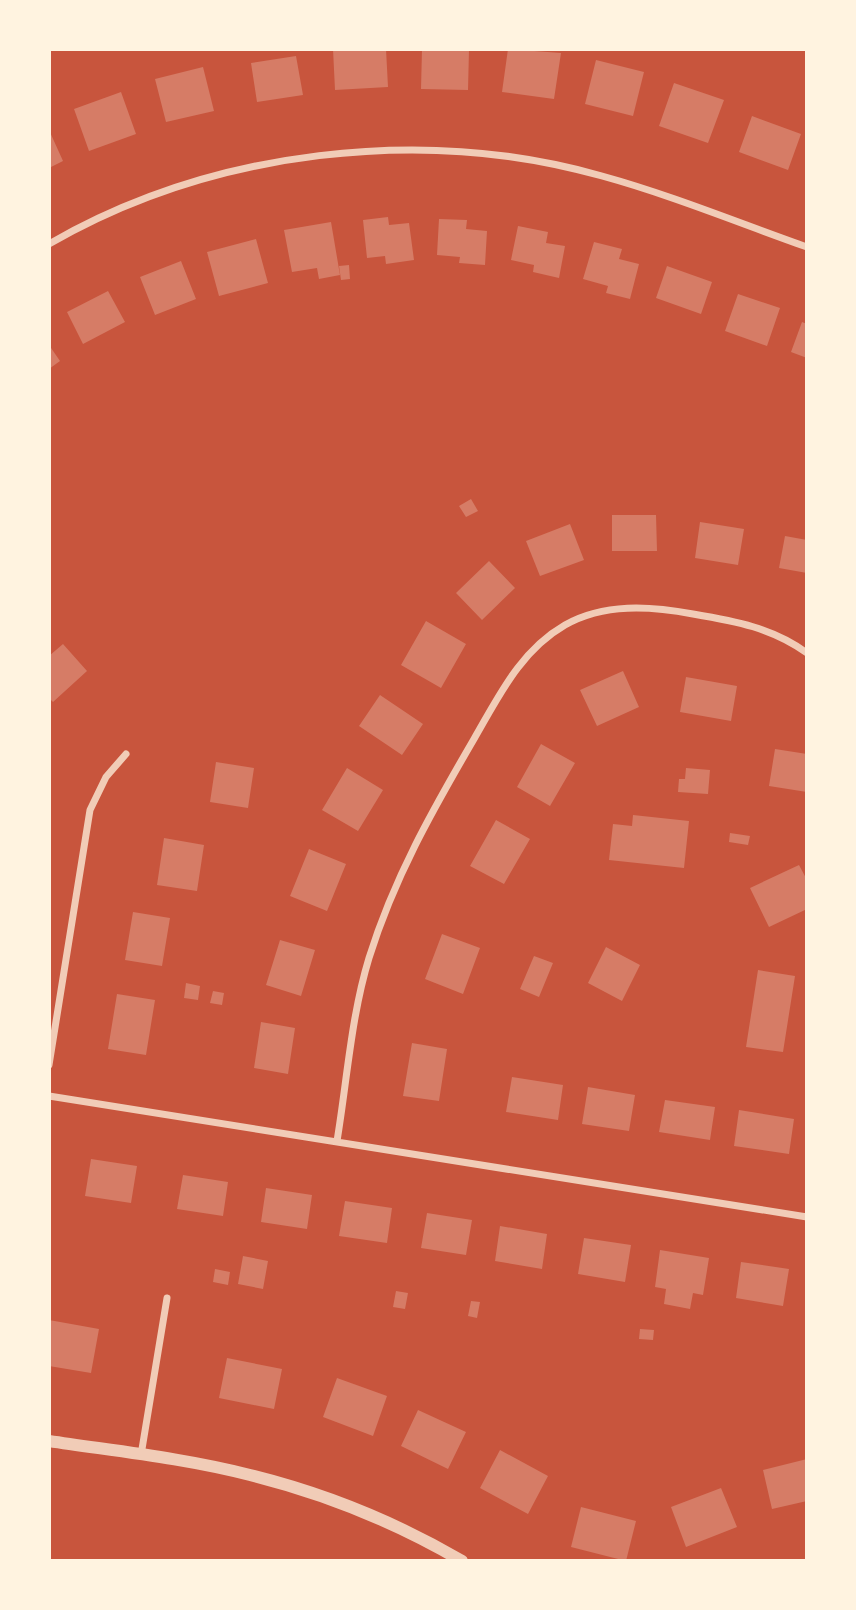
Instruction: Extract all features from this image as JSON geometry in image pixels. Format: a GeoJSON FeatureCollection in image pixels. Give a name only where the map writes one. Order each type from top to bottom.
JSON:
{"type":"FeatureCollection","features":[{"type":"Feature","properties":{"kind":"street"},"geometry":{"type":"LineString","coordinates":[[49,244],[117,211],[184,186],[250,168],[319,156],[387,150],[460,150],[531,160],[601,175],[807,247]]}},
{"type":"Feature","properties":{"kind":"street"},"geometry":{"type":"LineString","coordinates":[[337,1141],[368,961],[386,906],[418,837],[513,671],[537,643],[566,624],[597,611],[655,608],[748,624],[769,631],[807,653]]}},
{"type":"Feature","properties":{"kind":"street"},"geometry":{"type":"LineString","coordinates":[[49,1065],[87,824],[106,777],[126,754]]}},
{"type":"Feature","properties":{"kind":"street"},"geometry":{"type":"LineString","coordinates":[[49,1096],[807,1217]]}},
{"type":"Feature","properties":{"kind":"street"},"geometry":{"type":"LineString","coordinates":[[141,1455],[167,1298]]}},
{"type":"Feature","properties":{"kind":"street"},"geometry":{"type":"LineString","coordinates":[[49,1441],[249,1474],[302,1490],[405,1531],[462,1561]]}},
{"type":"Feature","properties":{"kind":"building"},"geometry":{"type":"Polygon","coordinates":[[[333,49],[386,49],[388,87],[335,90],[333,49]]]}},
{"type":"Feature","properties":{"kind":"building"},"geometry":{"type":"Polygon","coordinates":[[[422,49],[469,50],[468,90],[421,89],[422,49]]]}},
{"type":"Feature","properties":{"kind":"building"},"geometry":{"type":"Polygon","coordinates":[[[508,49],[561,53],[554,99],[502,92],[508,49]]]}},
{"type":"Feature","properties":{"kind":"building"},"geometry":{"type":"Polygon","coordinates":[[[296,56],[303,95],[257,102],[251,63],[296,56]]]}},
{"type":"Feature","properties":{"kind":"building"},"geometry":{"type":"Polygon","coordinates":[[[596,60],[644,72],[633,116],[585,104],[596,60]]]}},
{"type":"Feature","properties":{"kind":"building"},"geometry":{"type":"Polygon","coordinates":[[[203,67],[214,111],[166,122],[155,79],[203,67]]]}},
{"type":"Feature","properties":{"kind":"building"},"geometry":{"type":"Polygon","coordinates":[[[674,83],[724,100],[708,143],[659,126],[674,83]]]}},
{"type":"Feature","properties":{"kind":"building"},"geometry":{"type":"Polygon","coordinates":[[[121,92],[136,134],[89,151],[74,109],[121,92]]]}},
{"type":"Feature","properties":{"kind":"building"},"geometry":{"type":"Polygon","coordinates":[[[752,116],[801,134],[788,170],[739,152],[752,116]]]}},
{"type":"Feature","properties":{"kind":"building"},"geometry":{"type":"Polygon","coordinates":[[[49,130],[63,161],[49,168],[49,130]]]}},
{"type":"Feature","properties":{"kind":"building"},"geometry":{"type":"Polygon","coordinates":[[[388,217],[389,225],[409,223],[414,260],[386,264],[385,256],[367,258],[363,220],[388,217]]]}},
{"type":"Feature","properties":{"kind":"building"},"geometry":{"type":"Polygon","coordinates":[[[439,219],[467,220],[466,229],[487,231],[485,265],[459,263],[460,257],[437,255],[439,219]]]}},
{"type":"Feature","properties":{"kind":"building"},"geometry":{"type":"Polygon","coordinates":[[[331,222],[340,275],[319,279],[317,268],[292,272],[284,230],[331,222]]]}},
{"type":"Feature","properties":{"kind":"building"},"geometry":{"type":"Polygon","coordinates":[[[518,226],[548,232],[546,243],[565,246],[559,278],[533,272],[534,265],[511,260],[518,226]]]}},
{"type":"Feature","properties":{"kind":"building"},"geometry":{"type":"Polygon","coordinates":[[[256,239],[268,283],[219,296],[207,252],[256,239]]]}},
{"type":"Feature","properties":{"kind":"building"},"geometry":{"type":"Polygon","coordinates":[[[594,242],[622,249],[619,259],[639,264],[630,299],[606,293],[608,286],[583,279],[594,242]]]}},
{"type":"Feature","properties":{"kind":"building"},"geometry":{"type":"Polygon","coordinates":[[[181,261],[196,299],[155,315],[140,277],[181,261]]]}},
{"type":"Feature","properties":{"kind":"building"},"geometry":{"type":"Polygon","coordinates":[[[349,265],[350,279],[341,280],[339,266],[349,265]]]}},
{"type":"Feature","properties":{"kind":"building"},"geometry":{"type":"Polygon","coordinates":[[[667,266],[712,282],[701,314],[656,298],[667,266]]]}},
{"type":"Feature","properties":{"kind":"building"},"geometry":{"type":"Polygon","coordinates":[[[108,291],[125,322],[83,344],[67,312],[108,291]]]}},
{"type":"Feature","properties":{"kind":"building"},"geometry":{"type":"Polygon","coordinates":[[[738,294],[780,308],[767,346],[725,331],[738,294]]]}},
{"type":"Feature","properties":{"kind":"building"},"geometry":{"type":"Polygon","coordinates":[[[802,322],[807,324],[807,358],[791,352],[802,322]]]}},
{"type":"Feature","properties":{"kind":"building"},"geometry":{"type":"Polygon","coordinates":[[[49,345],[60,361],[49,369],[49,345]]]}},
{"type":"Feature","properties":{"kind":"building"},"geometry":{"type":"Polygon","coordinates":[[[471,499],[478,511],[466,517],[459,506],[471,499]]]}},
{"type":"Feature","properties":{"kind":"building"},"geometry":{"type":"Polygon","coordinates":[[[612,515],[656,515],[657,551],[612,551],[612,515]]]}},
{"type":"Feature","properties":{"kind":"building"},"geometry":{"type":"Polygon","coordinates":[[[700,522],[744,529],[738,565],[695,558],[700,522]]]}},
{"type":"Feature","properties":{"kind":"building"},"geometry":{"type":"Polygon","coordinates":[[[570,524],[584,560],[540,576],[526,541],[570,524]]]}},
{"type":"Feature","properties":{"kind":"building"},"geometry":{"type":"Polygon","coordinates":[[[785,536],[807,540],[807,573],[779,568],[785,536]]]}},
{"type":"Feature","properties":{"kind":"building"},"geometry":{"type":"Polygon","coordinates":[[[489,561],[515,588],[482,620],[456,593],[489,561]]]}},
{"type":"Feature","properties":{"kind":"building"},"geometry":{"type":"Polygon","coordinates":[[[426,621],[466,644],[441,688],[401,665],[426,621]]]}},
{"type":"Feature","properties":{"kind":"building"},"geometry":{"type":"Polygon","coordinates":[[[63,644],[87,671],[53,702],[49,698],[49,656],[63,644]]]}},
{"type":"Feature","properties":{"kind":"building"},"geometry":{"type":"Polygon","coordinates":[[[623,671],[639,707],[597,726],[580,690],[623,671]]]}},
{"type":"Feature","properties":{"kind":"building"},"geometry":{"type":"Polygon","coordinates":[[[686,677],[737,686],[731,721],[680,712],[686,677]]]}},
{"type":"Feature","properties":{"kind":"building"},"geometry":{"type":"Polygon","coordinates":[[[380,695],[423,724],[402,755],[359,726],[380,695]]]}},
{"type":"Feature","properties":{"kind":"building"},"geometry":{"type":"Polygon","coordinates":[[[541,744],[575,763],[550,806],[517,787],[541,744]]]}},
{"type":"Feature","properties":{"kind":"building"},"geometry":{"type":"Polygon","coordinates":[[[775,749],[807,754],[807,792],[769,786],[775,749]]]}},
{"type":"Feature","properties":{"kind":"building"},"geometry":{"type":"Polygon","coordinates":[[[216,762],[254,768],[248,808],[210,802],[216,762]]]}},
{"type":"Feature","properties":{"kind":"building"},"geometry":{"type":"Polygon","coordinates":[[[347,768],[383,790],[358,831],[322,810],[347,768]]]}},
{"type":"Feature","properties":{"kind":"building"},"geometry":{"type":"Polygon","coordinates":[[[686,768],[710,770],[708,794],[678,792],[679,779],[685,779],[686,768]]]}},
{"type":"Feature","properties":{"kind":"building"},"geometry":{"type":"Polygon","coordinates":[[[633,815],[689,821],[684,868],[609,860],[613,824],[632,826],[633,815]]]}},
{"type":"Feature","properties":{"kind":"building"},"geometry":{"type":"Polygon","coordinates":[[[496,820],[530,839],[504,884],[470,866],[496,820]]]}},
{"type":"Feature","properties":{"kind":"building"},"geometry":{"type":"Polygon","coordinates":[[[730,833],[750,836],[748,845],[729,842],[730,833]]]}},
{"type":"Feature","properties":{"kind":"building"},"geometry":{"type":"Polygon","coordinates":[[[164,838],[204,845],[197,891],[157,885],[164,838]]]}},
{"type":"Feature","properties":{"kind":"building"},"geometry":{"type":"Polygon","coordinates":[[[309,849],[346,864],[327,911],[290,896],[309,849]]]}},
{"type":"Feature","properties":{"kind":"building"},"geometry":{"type":"Polygon","coordinates":[[[799,865],[807,880],[807,909],[769,927],[750,888],[799,865]]]}},
{"type":"Feature","properties":{"kind":"building"},"geometry":{"type":"Polygon","coordinates":[[[133,912],[170,918],[162,966],[125,960],[133,912]]]}},
{"type":"Feature","properties":{"kind":"building"},"geometry":{"type":"Polygon","coordinates":[[[442,934],[480,948],[463,994],[425,979],[442,934]]]}},
{"type":"Feature","properties":{"kind":"building"},"geometry":{"type":"Polygon","coordinates":[[[280,940],[315,950],[301,996],[266,985],[280,940]]]}},
{"type":"Feature","properties":{"kind":"building"},"geometry":{"type":"Polygon","coordinates":[[[606,947],[640,965],[622,1001],[588,983],[606,947]]]}},
{"type":"Feature","properties":{"kind":"building"},"geometry":{"type":"Polygon","coordinates":[[[534,956],[553,963],[539,997],[520,989],[534,956]]]}},
{"type":"Feature","properties":{"kind":"building"},"geometry":{"type":"Polygon","coordinates":[[[758,970],[795,976],[783,1052],[746,1047],[758,970]]]}},
{"type":"Feature","properties":{"kind":"building"},"geometry":{"type":"Polygon","coordinates":[[[186,983],[200,986],[198,1000],[184,998],[186,983]]]}},
{"type":"Feature","properties":{"kind":"building"},"geometry":{"type":"Polygon","coordinates":[[[213,991],[224,993],[222,1005],[210,1003],[213,991]]]}},
{"type":"Feature","properties":{"kind":"building"},"geometry":{"type":"Polygon","coordinates":[[[117,994],[155,1000],[146,1055],[108,1049],[117,994]]]}},
{"type":"Feature","properties":{"kind":"building"},"geometry":{"type":"Polygon","coordinates":[[[261,1022],[295,1028],[288,1074],[254,1068],[261,1022]]]}},
{"type":"Feature","properties":{"kind":"building"},"geometry":{"type":"Polygon","coordinates":[[[412,1043],[447,1049],[439,1101],[403,1096],[412,1043]]]}},
{"type":"Feature","properties":{"kind":"building"},"geometry":{"type":"Polygon","coordinates":[[[512,1077],[563,1085],[558,1120],[506,1112],[512,1077]]]}},
{"type":"Feature","properties":{"kind":"building"},"geometry":{"type":"Polygon","coordinates":[[[588,1087],[635,1095],[629,1131],[582,1124],[588,1087]]]}},
{"type":"Feature","properties":{"kind":"building"},"geometry":{"type":"Polygon","coordinates":[[[665,1100],[715,1107],[710,1140],[659,1132],[665,1100]]]}},
{"type":"Feature","properties":{"kind":"building"},"geometry":{"type":"Polygon","coordinates":[[[739,1110],[794,1119],[789,1154],[734,1146],[739,1110]]]}},
{"type":"Feature","properties":{"kind":"building"},"geometry":{"type":"Polygon","coordinates":[[[91,1159],[137,1166],[131,1203],[85,1196],[91,1159]]]}},
{"type":"Feature","properties":{"kind":"building"},"geometry":{"type":"Polygon","coordinates":[[[183,1175],[228,1182],[223,1216],[177,1209],[183,1175]]]}},
{"type":"Feature","properties":{"kind":"building"},"geometry":{"type":"Polygon","coordinates":[[[266,1188],[312,1195],[307,1229],[261,1222],[266,1188]]]}},
{"type":"Feature","properties":{"kind":"building"},"geometry":{"type":"Polygon","coordinates":[[[345,1201],[392,1208],[387,1243],[339,1236],[345,1201]]]}},
{"type":"Feature","properties":{"kind":"building"},"geometry":{"type":"Polygon","coordinates":[[[427,1213],[472,1220],[466,1255],[421,1248],[427,1213]]]}},
{"type":"Feature","properties":{"kind":"building"},"geometry":{"type":"Polygon","coordinates":[[[500,1226],[547,1234],[542,1269],[495,1261],[500,1226]]]}},
{"type":"Feature","properties":{"kind":"building"},"geometry":{"type":"Polygon","coordinates":[[[584,1238],[631,1245],[625,1282],[578,1274],[584,1238]]]}},
{"type":"Feature","properties":{"kind":"building"},"geometry":{"type":"Polygon","coordinates":[[[660,1250],[709,1258],[703,1295],[693,1293],[690,1309],[664,1304],[666,1289],[655,1287],[660,1250]]]}},
{"type":"Feature","properties":{"kind":"building"},"geometry":{"type":"Polygon","coordinates":[[[243,1256],[268,1261],[263,1289],[238,1284],[243,1256]]]}},
{"type":"Feature","properties":{"kind":"building"},"geometry":{"type":"Polygon","coordinates":[[[741,1262],[789,1269],[783,1306],[736,1298],[741,1262]]]}},
{"type":"Feature","properties":{"kind":"building"},"geometry":{"type":"Polygon","coordinates":[[[215,1269],[230,1272],[228,1285],[213,1282],[215,1269]]]}},
{"type":"Feature","properties":{"kind":"building"},"geometry":{"type":"Polygon","coordinates":[[[396,1291],[408,1293],[405,1309],[393,1307],[396,1291]]]}},
{"type":"Feature","properties":{"kind":"building"},"geometry":{"type":"Polygon","coordinates":[[[471,1301],[480,1302],[477,1318],[468,1316],[471,1301]]]}},
{"type":"Feature","properties":{"kind":"building"},"geometry":{"type":"Polygon","coordinates":[[[49,1320],[99,1329],[91,1373],[49,1366],[49,1320]]]}},
{"type":"Feature","properties":{"kind":"building"},"geometry":{"type":"Polygon","coordinates":[[[640,1329],[654,1330],[653,1340],[639,1339],[640,1329]]]}},
{"type":"Feature","properties":{"kind":"building"},"geometry":{"type":"Polygon","coordinates":[[[227,1358],[282,1369],[274,1409],[219,1398],[227,1358]]]}},
{"type":"Feature","properties":{"kind":"building"},"geometry":{"type":"Polygon","coordinates":[[[337,1378],[387,1396],[373,1436],[323,1417],[337,1378]]]}},
{"type":"Feature","properties":{"kind":"building"},"geometry":{"type":"Polygon","coordinates":[[[418,1410],[466,1432],[448,1469],[401,1446],[418,1410]]]}},
{"type":"Feature","properties":{"kind":"building"},"geometry":{"type":"Polygon","coordinates":[[[500,1450],[548,1476],[528,1514],[480,1488],[500,1450]]]}},
{"type":"Feature","properties":{"kind":"building"},"geometry":{"type":"Polygon","coordinates":[[[807,1459],[807,1501],[772,1509],[763,1470],[807,1459]]]}},
{"type":"Feature","properties":{"kind":"building"},"geometry":{"type":"Polygon","coordinates":[[[721,1488],[737,1527],[686,1547],[671,1507],[721,1488]]]}},
{"type":"Feature","properties":{"kind":"building"},"geometry":{"type":"Polygon","coordinates":[[[581,1507],[636,1521],[626,1561],[571,1547],[581,1507]]]}}]}
